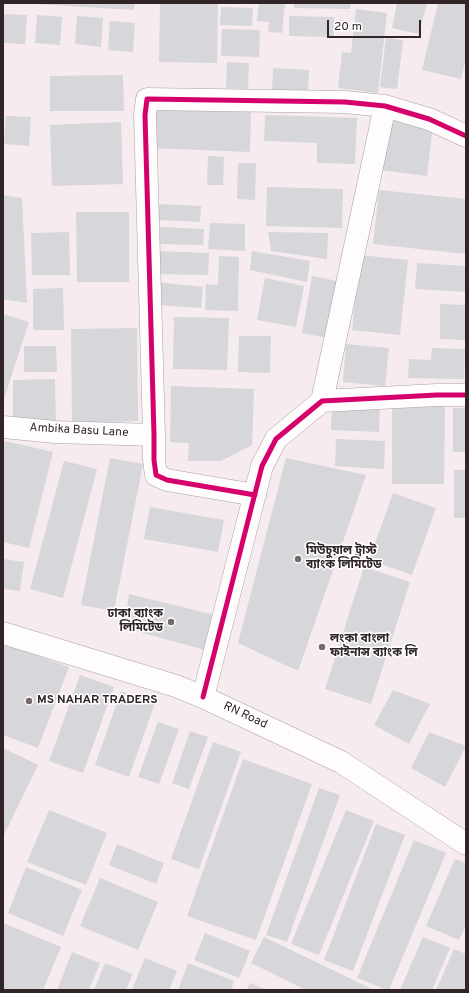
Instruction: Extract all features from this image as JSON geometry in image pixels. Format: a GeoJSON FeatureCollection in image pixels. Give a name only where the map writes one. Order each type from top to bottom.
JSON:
{"type":"FeatureCollection","features":[{"type":"Feature","properties":{"kind":"main road"},"geometry":{"type":"LineString","coordinates":[[255,495],[167,480],[156,475],[154,460],[145,115],[147,99],[345,102],[385,106],[429,119],[466,136]]}},
{"type":"Feature","properties":{"kind":"main road"},"geometry":{"type":"LineString","coordinates":[[322,401],[385,106]]}},
{"type":"Feature","properties":{"kind":"main road"},"geometry":{"type":"LineString","coordinates":[[204,697],[262,466],[276,439],[322,401],[437,395],[466,396]]}},
{"type":"Feature","properties":{"kind":"main road","name":"Ambika Basu Lane"},"geometry":{"type":"LineString","coordinates":[[3,427],[55,432],[154,435]]}},
{"type":"Feature","properties":{"kind":"main road","name":"RN Road"},"geometry":{"type":"LineString","coordinates":[[3,633],[176,686],[204,697],[341,762],[466,844]]}},
{"type":"Feature","properties":{"kind":"building"},"geometry":{"type":"Polygon","coordinates":[[[36,3],[135,3],[134,10],[36,3]]]}},
{"type":"Feature","properties":{"kind":"building"},"geometry":{"type":"Polygon","coordinates":[[[160,3],[218,3],[217,63],[159,62],[160,3]]]}},
{"type":"Feature","properties":{"kind":"building"},"geometry":{"type":"Polygon","coordinates":[[[259,3],[285,3],[282,33],[268,32],[269,22],[257,21],[259,3]]]}},
{"type":"Feature","properties":{"kind":"building"},"geometry":{"type":"Polygon","coordinates":[[[294,3],[351,3],[350,9],[294,8],[294,3]]]}},
{"type":"Feature","properties":{"kind":"building"},"geometry":{"type":"Polygon","coordinates":[[[397,3],[427,3],[419,34],[392,28],[397,3]]]}},
{"type":"Feature","properties":{"kind":"building"},"geometry":{"type":"Polygon","coordinates":[[[438,3],[466,3],[466,59],[461,79],[422,70],[438,3]]]}},
{"type":"Feature","properties":{"kind":"building"},"geometry":{"type":"Polygon","coordinates":[[[221,7],[253,8],[252,26],[220,25],[221,7]]]}},
{"type":"Feature","properties":{"kind":"building"},"geometry":{"type":"Polygon","coordinates":[[[356,9],[387,13],[378,93],[338,88],[342,52],[351,53],[356,9]]]}},
{"type":"Feature","properties":{"kind":"building"},"geometry":{"type":"Polygon","coordinates":[[[3,14],[27,15],[25,44],[3,43],[3,14]]]}},
{"type":"Feature","properties":{"kind":"building"},"geometry":{"type":"Polygon","coordinates":[[[37,15],[62,17],[60,45],[35,43],[37,15]]]}},
{"type":"Feature","properties":{"kind":"building"},"geometry":{"type":"Polygon","coordinates":[[[77,16],[103,18],[101,47],[75,44],[77,16]]]}},
{"type":"Feature","properties":{"kind":"building"},"geometry":{"type":"Polygon","coordinates":[[[289,16],[334,17],[334,37],[289,36],[289,16]]]}},
{"type":"Feature","properties":{"kind":"building"},"geometry":{"type":"Polygon","coordinates":[[[110,21],[135,23],[133,52],[108,50],[110,21]]]}},
{"type":"Feature","properties":{"kind":"building"},"geometry":{"type":"Polygon","coordinates":[[[222,29],[260,30],[259,57],[221,56],[222,29]]]}},
{"type":"Feature","properties":{"kind":"building"},"geometry":{"type":"Polygon","coordinates":[[[386,38],[403,40],[397,89],[380,87],[386,38]]]}},
{"type":"Feature","properties":{"kind":"building"},"geometry":{"type":"Polygon","coordinates":[[[227,62],[249,63],[248,89],[226,88],[227,62]]]}},
{"type":"Feature","properties":{"kind":"building"},"geometry":{"type":"Polygon","coordinates":[[[273,68],[309,70],[308,92],[272,91],[273,68]]]}},
{"type":"Feature","properties":{"kind":"building"},"geometry":{"type":"Polygon","coordinates":[[[123,75],[124,111],[50,111],[50,76],[123,75]]]}},
{"type":"Feature","properties":{"kind":"building"},"geometry":{"type":"Polygon","coordinates":[[[151,110],[251,112],[250,152],[150,148],[151,110]]]}},
{"type":"Feature","properties":{"kind":"building"},"geometry":{"type":"Polygon","coordinates":[[[265,115],[357,118],[355,164],[317,163],[317,143],[264,141],[265,115]]]}},
{"type":"Feature","properties":{"kind":"building"},"geometry":{"type":"Polygon","coordinates":[[[6,116],[31,117],[29,146],[4,144],[6,116]]]}},
{"type":"Feature","properties":{"kind":"building"},"geometry":{"type":"Polygon","coordinates":[[[385,120],[433,125],[427,176],[380,170],[385,120]]]}},
{"type":"Feature","properties":{"kind":"building"},"geometry":{"type":"Polygon","coordinates":[[[121,122],[123,184],[52,186],[50,125],[121,122]]]}},
{"type":"Feature","properties":{"kind":"building"},"geometry":{"type":"Polygon","coordinates":[[[208,156],[224,157],[223,185],[207,185],[208,156]]]}},
{"type":"Feature","properties":{"kind":"building"},"geometry":{"type":"Polygon","coordinates":[[[238,163],[256,163],[255,200],[237,199],[238,163]]]}},
{"type":"Feature","properties":{"kind":"building"},"geometry":{"type":"Polygon","coordinates":[[[267,187],[343,189],[342,228],[266,226],[267,187]]]}},
{"type":"Feature","properties":{"kind":"building"},"geometry":{"type":"Polygon","coordinates":[[[379,190],[466,199],[466,254],[373,244],[379,190]]]}},
{"type":"Feature","properties":{"kind":"building"},"geometry":{"type":"Polygon","coordinates":[[[3,195],[22,198],[27,303],[3,299],[3,195]]]}},
{"type":"Feature","properties":{"kind":"building"},"geometry":{"type":"Polygon","coordinates":[[[157,204],[201,206],[200,222],[157,220],[157,204]]]}},
{"type":"Feature","properties":{"kind":"building"},"geometry":{"type":"Polygon","coordinates":[[[76,212],[129,212],[129,282],[77,282],[76,212]]]}},
{"type":"Feature","properties":{"kind":"building"},"geometry":{"type":"Polygon","coordinates":[[[210,223],[245,224],[245,251],[208,249],[210,223]]]}},
{"type":"Feature","properties":{"kind":"building"},"geometry":{"type":"Polygon","coordinates":[[[160,227],[204,229],[203,245],[160,244],[160,227]]]}},
{"type":"Feature","properties":{"kind":"building"},"geometry":{"type":"Polygon","coordinates":[[[69,232],[70,275],[32,275],[31,233],[69,232]]]}},
{"type":"Feature","properties":{"kind":"building"},"geometry":{"type":"Polygon","coordinates":[[[268,232],[328,233],[327,259],[271,251],[268,232]]]}},
{"type":"Feature","properties":{"kind":"building"},"geometry":{"type":"Polygon","coordinates":[[[155,251],[209,253],[208,275],[155,274],[155,251]]]}},
{"type":"Feature","properties":{"kind":"building"},"geometry":{"type":"Polygon","coordinates":[[[252,251],[310,261],[307,282],[250,270],[252,251]]]}},
{"type":"Feature","properties":{"kind":"building"},"geometry":{"type":"Polygon","coordinates":[[[360,255],[408,260],[400,335],[352,330],[360,255]]]}},
{"type":"Feature","properties":{"kind":"building"},"geometry":{"type":"Polygon","coordinates":[[[219,256],[239,257],[238,311],[205,310],[206,284],[218,285],[219,256]]]}},
{"type":"Feature","properties":{"kind":"building"},"geometry":{"type":"Polygon","coordinates":[[[417,263],[466,266],[466,292],[415,289],[417,263]]]}},
{"type":"Feature","properties":{"kind":"building"},"geometry":{"type":"Polygon","coordinates":[[[312,276],[337,281],[327,338],[302,333],[312,276]]]}},
{"type":"Feature","properties":{"kind":"building"},"geometry":{"type":"Polygon","coordinates":[[[265,278],[304,286],[296,327],[257,320],[265,278]]]}},
{"type":"Feature","properties":{"kind":"building"},"geometry":{"type":"Polygon","coordinates":[[[156,282],[203,287],[201,308],[159,305],[156,282]]]}},
{"type":"Feature","properties":{"kind":"building"},"geometry":{"type":"Polygon","coordinates":[[[63,288],[64,330],[33,330],[33,289],[63,288]]]}},
{"type":"Feature","properties":{"kind":"building"},"geometry":{"type":"Polygon","coordinates":[[[440,304],[466,305],[466,340],[440,339],[440,304]]]}},
{"type":"Feature","properties":{"kind":"building"},"geometry":{"type":"Polygon","coordinates":[[[3,314],[29,322],[3,402],[3,314]]]}},
{"type":"Feature","properties":{"kind":"building"},"geometry":{"type":"Polygon","coordinates":[[[174,317],[229,318],[227,370],[173,369],[174,317]]]}},
{"type":"Feature","properties":{"kind":"building"},"geometry":{"type":"Polygon","coordinates":[[[137,328],[138,421],[72,423],[71,329],[137,328]]]}},
{"type":"Feature","properties":{"kind":"building"},"geometry":{"type":"Polygon","coordinates":[[[239,336],[271,336],[270,373],[238,372],[239,336]]]}},
{"type":"Feature","properties":{"kind":"building"},"geometry":{"type":"Polygon","coordinates":[[[346,344],[389,348],[385,386],[343,382],[346,344]]]}},
{"type":"Feature","properties":{"kind":"building"},"geometry":{"type":"Polygon","coordinates":[[[24,346],[56,346],[57,372],[24,372],[24,346]]]}},
{"type":"Feature","properties":{"kind":"building"},"geometry":{"type":"Polygon","coordinates":[[[432,348],[465,349],[464,379],[408,378],[409,359],[431,360],[432,348]]]}},
{"type":"Feature","properties":{"kind":"building"},"geometry":{"type":"Polygon","coordinates":[[[55,379],[56,424],[13,425],[13,380],[55,379]]]}},
{"type":"Feature","properties":{"kind":"building"},"geometry":{"type":"Polygon","coordinates":[[[171,386],[254,389],[252,445],[221,461],[188,461],[189,443],[170,442],[171,386]]]}},
{"type":"Feature","properties":{"kind":"building"},"geometry":{"type":"Polygon","coordinates":[[[392,401],[445,401],[444,484],[392,484],[392,401]]]}},
{"type":"Feature","properties":{"kind":"building"},"geometry":{"type":"Polygon","coordinates":[[[332,403],[380,405],[379,432],[331,430],[332,403]]]}},
{"type":"Feature","properties":{"kind":"building"},"geometry":{"type":"Polygon","coordinates":[[[453,408],[466,408],[466,452],[453,452],[453,408]]]}},
{"type":"Feature","properties":{"kind":"building"},"geometry":{"type":"Polygon","coordinates":[[[336,439],[385,441],[384,469],[335,466],[336,439]]]}},
{"type":"Feature","properties":{"kind":"building"},"geometry":{"type":"Polygon","coordinates":[[[5,441],[53,452],[29,548],[3,542],[3,448],[5,441]]]}},
{"type":"Feature","properties":{"kind":"building"},"geometry":{"type":"Polygon","coordinates":[[[110,458],[143,464],[114,611],[81,605],[110,458]]]}},
{"type":"Feature","properties":{"kind":"building","name":"মিউচুয়াল ট্রাস্ট ব্যাংক লিমিটেড"},"geometry":{"type":"Polygon","coordinates":[[[286,458],[366,475],[298,671],[238,643],[286,458]]]}},
{"type":"Feature","properties":{"kind":"building"},"geometry":{"type":"Polygon","coordinates":[[[64,461],[97,469],[63,598],[30,589],[64,461]]]}},
{"type":"Feature","properties":{"kind":"building"},"geometry":{"type":"Polygon","coordinates":[[[454,470],[466,470],[466,518],[454,518],[454,470]]]}},
{"type":"Feature","properties":{"kind":"building"},"geometry":{"type":"Polygon","coordinates":[[[393,493],[436,508],[412,575],[369,560],[393,493]]]}},
{"type":"Feature","properties":{"kind":"building"},"geometry":{"type":"Polygon","coordinates":[[[150,507],[224,520],[218,552],[144,539],[150,507]]]}},
{"type":"Feature","properties":{"kind":"building"},"geometry":{"type":"Polygon","coordinates":[[[3,559],[24,562],[20,591],[3,589],[3,559]]]}},
{"type":"Feature","properties":{"kind":"building"},"geometry":{"type":"Polygon","coordinates":[[[364,567],[410,582],[371,704],[325,689],[364,567]]]}},
{"type":"Feature","properties":{"kind":"building","name":"ঢাকা ব্যাংক লিমিটেড"},"geometry":{"type":"Polygon","coordinates":[[[129,594],[219,616],[209,651],[124,628],[129,594]]]}},
{"type":"Feature","properties":{"kind":"building","name":"MS NAHAR TRADERS"},"geometry":{"type":"Polygon","coordinates":[[[3,643],[69,667],[38,748],[3,735],[3,643]]]}},
{"type":"Feature","properties":{"kind":"building"},"geometry":{"type":"Polygon","coordinates":[[[80,675],[114,687],[83,773],[49,761],[80,675]]]}},
{"type":"Feature","properties":{"kind":"building"},"geometry":{"type":"Polygon","coordinates":[[[393,690],[430,704],[409,744],[374,725],[393,690]]]}},
{"type":"Feature","properties":{"kind":"building"},"geometry":{"type":"Polygon","coordinates":[[[121,691],[155,703],[129,777],[95,765],[121,691]]]}},
{"type":"Feature","properties":{"kind":"building"},"geometry":{"type":"Polygon","coordinates":[[[158,722],[179,729],[159,784],[138,777],[158,722]]]}},
{"type":"Feature","properties":{"kind":"building"},"geometry":{"type":"Polygon","coordinates":[[[190,731],[208,737],[189,789],[172,783],[190,731]]]}},
{"type":"Feature","properties":{"kind":"building"},"geometry":{"type":"Polygon","coordinates":[[[429,732],[466,746],[445,787],[411,768],[429,732]]]}},
{"type":"Feature","properties":{"kind":"building"},"geometry":{"type":"Polygon","coordinates":[[[213,742],[241,752],[199,869],[171,859],[213,742]]]}},
{"type":"Feature","properties":{"kind":"building"},"geometry":{"type":"Polygon","coordinates":[[[3,748],[38,765],[3,837],[3,748]]]}},
{"type":"Feature","properties":{"kind":"building"},"geometry":{"type":"Polygon","coordinates":[[[243,759],[312,784],[256,940],[187,916],[243,759]]]}},
{"type":"Feature","properties":{"kind":"building"},"geometry":{"type":"Polygon","coordinates":[[[319,788],[340,795],[287,942],[266,935],[319,788]]]}},
{"type":"Feature","properties":{"kind":"building"},"geometry":{"type":"Polygon","coordinates":[[[49,810],[107,833],[86,885],[27,862],[49,810]]]}},
{"type":"Feature","properties":{"kind":"building"},"geometry":{"type":"Polygon","coordinates":[[[346,810],[374,821],[319,955],[291,944],[346,810]]]}},
{"type":"Feature","properties":{"kind":"building"},"geometry":{"type":"Polygon","coordinates":[[[376,824],[405,835],[353,971],[324,960],[376,824]]]}},
{"type":"Feature","properties":{"kind":"building"},"geometry":{"type":"Polygon","coordinates":[[[414,840],[446,853],[389,990],[387,990],[357,978],[414,840]]]}},
{"type":"Feature","properties":{"kind":"building"},"geometry":{"type":"Polygon","coordinates":[[[117,844],[164,863],[156,884],[109,865],[117,844]]]}},
{"type":"Feature","properties":{"kind":"building"},"geometry":{"type":"Polygon","coordinates":[[[455,859],[466,863],[466,925],[459,940],[426,926],[455,859]]]}},
{"type":"Feature","properties":{"kind":"building"},"geometry":{"type":"Polygon","coordinates":[[[26,867],[82,890],[63,936],[8,913],[26,867]]]}},
{"type":"Feature","properties":{"kind":"building"},"geometry":{"type":"Polygon","coordinates":[[[100,878],[158,902],[138,950],[80,926],[100,878]]]}},
{"type":"Feature","properties":{"kind":"building"},"geometry":{"type":"Polygon","coordinates":[[[3,923],[61,947],[43,990],[3,990],[3,923]]]}},
{"type":"Feature","properties":{"kind":"building"},"geometry":{"type":"Polygon","coordinates":[[[205,933],[250,951],[239,978],[194,960],[205,933]]]}},
{"type":"Feature","properties":{"kind":"building"},"geometry":{"type":"Polygon","coordinates":[[[264,937],[374,990],[306,990],[251,963],[264,937]]]}},
{"type":"Feature","properties":{"kind":"building"},"geometry":{"type":"Polygon","coordinates":[[[423,937],[450,948],[432,990],[400,990],[423,937]]]}},
{"type":"Feature","properties":{"kind":"building"},"geometry":{"type":"Polygon","coordinates":[[[454,949],[466,954],[466,989],[436,990],[454,949]]]}},
{"type":"Feature","properties":{"kind":"building"},"geometry":{"type":"Polygon","coordinates":[[[72,952],[100,963],[89,990],[57,990],[72,952]]]}},
{"type":"Feature","properties":{"kind":"building"},"geometry":{"type":"Polygon","coordinates":[[[145,958],[177,971],[169,990],[132,990],[145,958]]]}},
{"type":"Feature","properties":{"kind":"building"},"geometry":{"type":"Polygon","coordinates":[[[105,963],[133,974],[126,990],[94,990],[105,963]]]}},
{"type":"Feature","properties":{"kind":"building"},"geometry":{"type":"Polygon","coordinates":[[[188,963],[234,981],[231,990],[178,990],[188,963]]]}},
{"type":"Feature","properties":{"kind":"building"},"geometry":{"type":"Polygon","coordinates":[[[250,983],[268,990],[247,990],[250,983]]]}},
{"type":"Feature","properties":{"kind":"cycle path"},"geometry":{"type":"LineString","coordinates":[[255,495],[167,480],[156,475],[154,460],[145,115],[147,99],[345,102],[385,106],[429,119],[466,136]]}},
{"type":"Feature","properties":{"kind":"cycle path"},"geometry":{"type":"LineString","coordinates":[[203,697],[262,466],[276,439],[322,401],[437,395],[466,395]]}},
{"type":"Feature","properties":{"kind":"place","name":"মিউচুয়াল ট্রাস্ট ব্যাংক লিমিটেড"},"geometry":{"type":"Point","coordinates":[298,559]}},
{"type":"Feature","properties":{"kind":"place","name":"ঢাকা ব্যাংক লিমিটেড"},"geometry":{"type":"Point","coordinates":[171,622]}},
{"type":"Feature","properties":{"kind":"place","name":"লংকা বাংলা ফাইনান্স ব্যাংক লি"},"geometry":{"type":"Point","coordinates":[322,647]}},
{"type":"Feature","properties":{"kind":"place","name":"MS NAHAR TRADERS"},"geometry":{"type":"Point","coordinates":[29,701]}}]}
